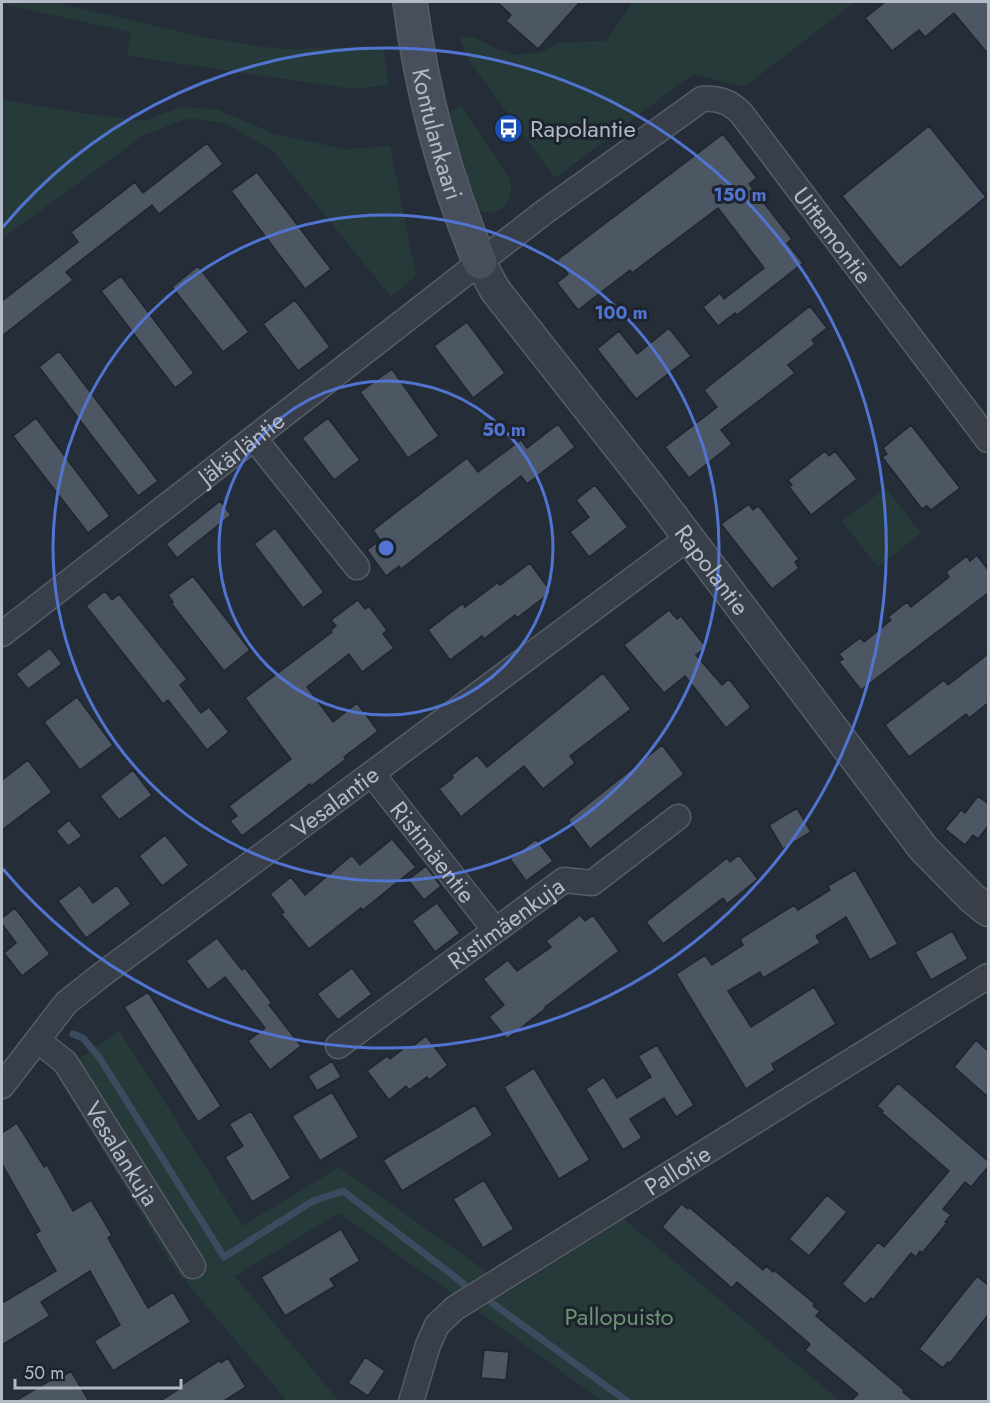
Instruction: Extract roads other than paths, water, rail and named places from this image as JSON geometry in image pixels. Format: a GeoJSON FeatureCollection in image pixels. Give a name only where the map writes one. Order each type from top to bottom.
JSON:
{"type":"FeatureCollection","features":[{"type":"Feature","properties":{"kind":"main road","name":"Kontulankaari"},"geometry":{"type":"LineString","coordinates":[[410,2],[420,71],[435,137],[464,225],[480,261]]}},
{"type":"Feature","properties":{"kind":"street","name":"Uittamontie"},"geometry":{"type":"LineString","coordinates":[[480,261],[694,102],[710,98],[724,101],[733,105],[741,113],[988,440]]}},
{"type":"Feature","properties":{"kind":"street","name":"Jäkärläntie"},"geometry":{"type":"LineString","coordinates":[[2,634],[480,261]]}},
{"type":"Feature","properties":{"kind":"street","name":"Rapolantie"},"geometry":{"type":"LineString","coordinates":[[480,261],[495,290],[688,538],[923,848],[944,872],[988,911]]}},
{"type":"Feature","properties":{"kind":"street"},"geometry":{"type":"LineString","coordinates":[[255,438],[357,567]]}},
{"type":"Feature","properties":{"kind":"street","name":"Vesalantie"},"geometry":{"type":"LineString","coordinates":[[2,1086],[66,1004],[100,976],[688,538]]}},
{"type":"Feature","properties":{"kind":"street","name":"Ristimäentie"},"geometry":{"type":"LineString","coordinates":[[372,774],[495,930]]}},
{"type":"Feature","properties":{"kind":"street","name":"Ristimäenkuja"},"geometry":{"type":"LineString","coordinates":[[339,1046],[564,880],[592,883],[678,816]]}},
{"type":"Feature","properties":{"kind":"street","name":"Pallotie"},"geometry":{"type":"LineString","coordinates":[[411,1401],[428,1345],[437,1325],[454,1308],[988,976]]}},
{"type":"Feature","properties":{"kind":"street","name":"Vesalankuja"},"geometry":{"type":"LineString","coordinates":[[46,1047],[65,1062],[193,1266]]}},
{"type":"Feature","properties":{"kind":"waterway"},"geometry":{"type":"LineString","coordinates":[[73,1034],[83,1038],[99,1057],[224,1257],[313,1201],[343,1191],[464,1284]]}},
{"type":"Feature","properties":{"kind":"waterway"},"geometry":{"type":"LineString","coordinates":[[492,1303],[628,1402]]}},
{"type":"Feature","properties":{"kind":"place","name":"Rapolantie"},"geometry":{"type":"Point","coordinates":[509,128]}},
{"type":"Feature","properties":{"kind":"park label","name":"Pallopuisto"},"geometry":{"type":"Point","coordinates":[619,1316]}}]}
